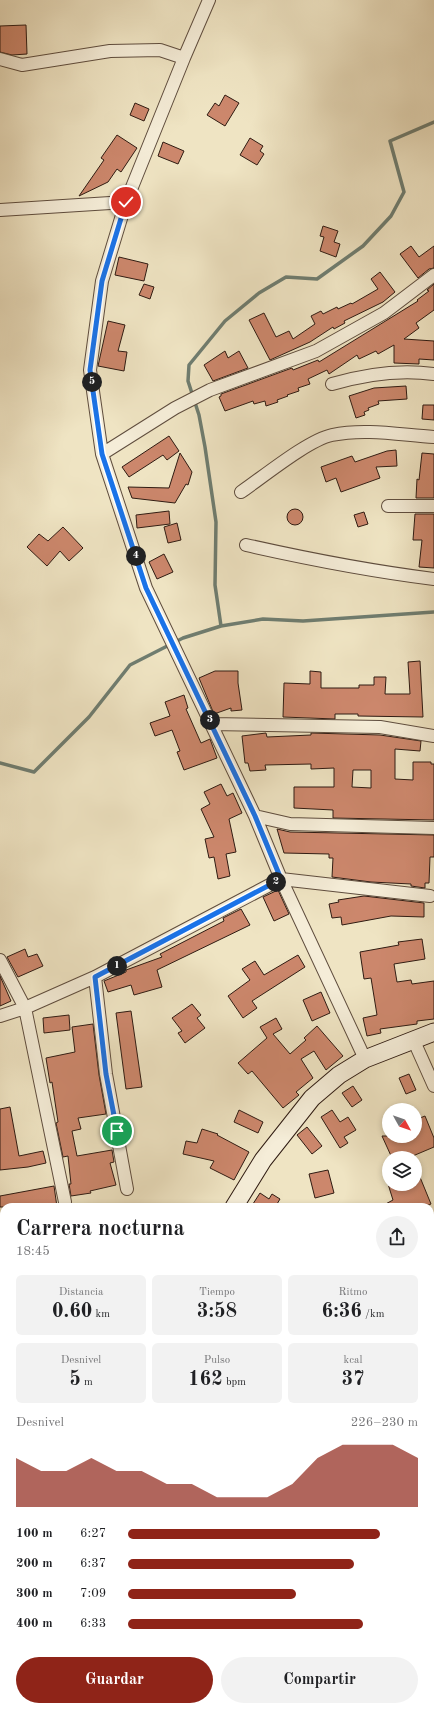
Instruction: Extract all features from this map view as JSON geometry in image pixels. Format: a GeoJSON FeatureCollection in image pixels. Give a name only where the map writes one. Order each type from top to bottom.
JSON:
{"type":"FeatureCollection","features":[{"type":"Feature","properties":{"kind":"main road"},"geometry":{"type":"LineString","coordinates":[[236,1203],[263,1160],[312,1098],[338,1076],[365,1059],[434,1032]]}},
{"type":"Feature","properties":{"kind":"main road"},"geometry":{"type":"LineString","coordinates":[[413,1040],[434,1044]]}},
{"type":"Feature","properties":{"kind":"street"},"geometry":{"type":"LineString","coordinates":[[209,0],[126,202],[102,281],[90,370],[102,454],[146,588],[255,816],[281,879],[365,1059]]}},
{"type":"Feature","properties":{"kind":"street"},"geometry":{"type":"LineString","coordinates":[[0,59],[22,65],[110,51],[160,50],[184,58]]}},
{"type":"Feature","properties":{"kind":"street"},"geometry":{"type":"LineString","coordinates":[[0,210],[126,202]]}},
{"type":"Feature","properties":{"kind":"street"},"geometry":{"type":"LineString","coordinates":[[102,454],[175,408],[210,390],[316,351],[384,313],[434,275]]}},
{"type":"Feature","properties":{"kind":"street"},"geometry":{"type":"LineString","coordinates":[[332,384],[361,376],[390,372],[420,372],[434,374]]}},
{"type":"Feature","properties":{"kind":"street"},"geometry":{"type":"LineString","coordinates":[[241,492],[309,446],[332,435],[365,432],[434,437]]}},
{"type":"Feature","properties":{"kind":"street"},"geometry":{"type":"LineString","coordinates":[[388,506],[434,506]]}},
{"type":"Feature","properties":{"kind":"street"},"geometry":{"type":"LineString","coordinates":[[246,545],[317,561],[434,579]]}},
{"type":"Feature","properties":{"kind":"street"},"geometry":{"type":"LineString","coordinates":[[211,724],[380,727],[434,736]]}},
{"type":"Feature","properties":{"kind":"street"},"geometry":{"type":"LineString","coordinates":[[255,816],[290,824],[434,828]]}},
{"type":"Feature","properties":{"kind":"street"},"geometry":{"type":"LineString","coordinates":[[0,1016],[25,1008],[95,977],[281,879],[430,896]]}},
{"type":"Feature","properties":{"kind":"street"},"geometry":{"type":"LineString","coordinates":[[0,960],[25,1008],[65,1202]]}},
{"type":"Feature","properties":{"kind":"street"},"geometry":{"type":"LineString","coordinates":[[95,977],[106,1074],[127,1189]]}},
{"type":"Feature","properties":{"kind":"street"},"geometry":{"type":"LineString","coordinates":[[413,1040],[434,1086]]}},
{"type":"Feature","properties":{"kind":"building"},"geometry":{"type":"Polygon","coordinates":[[[26,25],[27,54],[12,55],[0,52],[0,26],[26,25]]]}},
{"type":"Feature","properties":{"kind":"building"},"geometry":{"type":"Polygon","coordinates":[[[225,95],[239,103],[225,126],[207,115],[215,103],[219,106],[225,95]]]}},
{"type":"Feature","properties":{"kind":"building"},"geometry":{"type":"Polygon","coordinates":[[[135,103],[149,109],[144,121],[130,115],[135,103]]]}},
{"type":"Feature","properties":{"kind":"building"},"geometry":{"type":"Polygon","coordinates":[[[117,135],[137,148],[121,172],[117,169],[108,182],[79,196],[104,160],[101,158],[117,135]]]}},
{"type":"Feature","properties":{"kind":"building"},"geometry":{"type":"Polygon","coordinates":[[[250,138],[263,146],[260,151],[264,154],[257,165],[240,155],[250,138]]]}},
{"type":"Feature","properties":{"kind":"building"},"geometry":{"type":"Polygon","coordinates":[[[163,142],[184,151],[178,164],[158,156],[163,142]]]}},
{"type":"Feature","properties":{"kind":"building"},"geometry":{"type":"Polygon","coordinates":[[[323,226],[338,231],[334,242],[340,244],[336,257],[320,251],[324,237],[320,236],[323,226]]]}},
{"type":"Feature","properties":{"kind":"building"},"geometry":{"type":"Polygon","coordinates":[[[411,246],[419,257],[434,246],[434,268],[429,269],[418,278],[400,254],[411,246]]]}},
{"type":"Feature","properties":{"kind":"building"},"geometry":{"type":"Polygon","coordinates":[[[119,257],[148,264],[144,281],[115,275],[119,257]]]}},
{"type":"Feature","properties":{"kind":"building"},"geometry":{"type":"Polygon","coordinates":[[[380,272],[395,292],[383,302],[344,321],[345,323],[334,329],[333,327],[310,342],[270,360],[249,320],[264,313],[276,337],[289,331],[293,339],[315,324],[311,316],[321,311],[323,314],[337,307],[338,309],[351,303],[352,304],[378,289],[371,279],[380,272]]]}},
{"type":"Feature","properties":{"kind":"building"},"geometry":{"type":"Polygon","coordinates":[[[144,284],[154,287],[150,299],[139,295],[144,284]]]}},
{"type":"Feature","properties":{"kind":"building"},"geometry":{"type":"Polygon","coordinates":[[[434,284],[434,310],[416,323],[419,328],[404,339],[434,341],[434,360],[419,359],[419,364],[394,363],[394,345],[378,354],[376,351],[359,359],[357,355],[329,374],[327,370],[308,379],[310,384],[298,388],[299,391],[277,400],[278,402],[266,406],[265,401],[254,404],[253,401],[225,411],[219,397],[221,394],[292,368],[293,370],[318,360],[319,362],[418,301],[417,300],[429,291],[427,290],[434,284]]]}},
{"type":"Feature","properties":{"kind":"building"},"geometry":{"type":"Polygon","coordinates":[[[108,321],[125,325],[118,351],[127,352],[124,371],[98,366],[108,321]]]}},
{"type":"Feature","properties":{"kind":"building"},"geometry":{"type":"Polygon","coordinates":[[[225,351],[228,358],[239,351],[248,368],[213,381],[204,365],[225,351]]]}},
{"type":"Feature","properties":{"kind":"building"},"geometry":{"type":"Polygon","coordinates":[[[406,386],[407,399],[378,401],[379,404],[368,408],[369,410],[364,412],[365,415],[356,418],[349,396],[374,388],[406,386]]]}},
{"type":"Feature","properties":{"kind":"building"},"geometry":{"type":"Polygon","coordinates":[[[423,405],[434,405],[434,420],[422,419],[423,405]]]}},
{"type":"Feature","properties":{"kind":"building"},"geometry":{"type":"Polygon","coordinates":[[[169,436],[179,451],[167,460],[163,455],[129,477],[122,467],[169,436]]]}},
{"type":"Feature","properties":{"kind":"building"},"geometry":{"type":"Polygon","coordinates":[[[396,450],[397,466],[376,467],[380,478],[341,492],[336,478],[326,482],[321,467],[352,456],[355,462],[387,451],[396,450]]]}},
{"type":"Feature","properties":{"kind":"building"},"geometry":{"type":"Polygon","coordinates":[[[180,453],[192,472],[188,485],[186,484],[175,503],[132,498],[128,487],[169,488],[180,453]]]}},
{"type":"Feature","properties":{"kind":"building"},"geometry":{"type":"Polygon","coordinates":[[[422,453],[434,454],[434,498],[416,498],[417,479],[419,480],[422,453]]]}},
{"type":"Feature","properties":{"kind":"building"},"geometry":{"type":"Polygon","coordinates":[[[292,509],[298,509],[303,514],[301,523],[298,525],[292,525],[287,520],[287,514],[292,509]]]}},
{"type":"Feature","properties":{"kind":"building"},"geometry":{"type":"Polygon","coordinates":[[[169,511],[170,524],[137,528],[136,515],[169,511]]]}},
{"type":"Feature","properties":{"kind":"building"},"geometry":{"type":"Polygon","coordinates":[[[364,512],[368,524],[358,527],[354,515],[364,512]]]}},
{"type":"Feature","properties":{"kind":"building"},"geometry":{"type":"Polygon","coordinates":[[[415,514],[434,514],[434,568],[419,567],[422,540],[413,540],[415,514]]]}},
{"type":"Feature","properties":{"kind":"building"},"geometry":{"type":"Polygon","coordinates":[[[177,523],[181,540],[168,543],[164,527],[177,523]]]}},
{"type":"Feature","properties":{"kind":"building"},"geometry":{"type":"Polygon","coordinates":[[[63,527],[83,548],[69,561],[60,551],[47,566],[27,547],[39,534],[48,541],[63,527]]]}},
{"type":"Feature","properties":{"kind":"building"},"geometry":{"type":"Polygon","coordinates":[[[164,554],[173,572],[157,579],[149,562],[164,554]]]}},
{"type":"Feature","properties":{"kind":"building"},"geometry":{"type":"Polygon","coordinates":[[[420,661],[423,717],[358,716],[358,714],[335,714],[335,719],[283,717],[284,683],[310,684],[310,671],[321,672],[321,688],[359,688],[359,685],[374,685],[374,677],[386,677],[385,694],[410,694],[408,662],[420,661]]]}},
{"type":"Feature","properties":{"kind":"building"},"geometry":{"type":"Polygon","coordinates":[[[215,671],[238,671],[238,683],[242,710],[231,711],[231,708],[214,714],[199,678],[215,671]]]}},
{"type":"Feature","properties":{"kind":"building"},"geometry":{"type":"Polygon","coordinates":[[[184,695],[188,708],[186,709],[201,743],[210,739],[217,758],[184,770],[177,752],[180,751],[172,730],[155,736],[150,723],[170,716],[165,702],[184,695]]]}},
{"type":"Feature","properties":{"kind":"building"},"geometry":{"type":"Polygon","coordinates":[[[266,733],[267,737],[311,735],[311,733],[380,735],[421,741],[420,751],[395,749],[395,779],[413,780],[413,762],[431,762],[431,764],[434,764],[434,820],[333,818],[333,810],[294,808],[294,787],[334,787],[334,768],[311,769],[311,764],[265,765],[266,770],[250,771],[248,763],[245,763],[242,736],[266,733]],[[353,770],[352,787],[371,788],[371,770],[353,770]]]}},
{"type":"Feature","properties":{"kind":"building"},"geometry":{"type":"Polygon","coordinates":[[[221,784],[227,796],[233,793],[242,813],[229,819],[236,852],[226,854],[230,876],[218,879],[214,857],[209,858],[205,839],[214,837],[201,809],[210,804],[204,792],[221,784]]]}},
{"type":"Feature","properties":{"kind":"building"},"geometry":{"type":"Polygon","coordinates":[[[277,829],[290,832],[434,835],[434,857],[430,857],[429,883],[425,883],[425,888],[411,886],[411,884],[371,882],[332,877],[333,858],[329,858],[329,854],[284,853],[277,829]]]}},
{"type":"Feature","properties":{"kind":"building"},"geometry":{"type":"Polygon","coordinates":[[[278,890],[289,914],[274,921],[263,897],[278,890]]]}},
{"type":"Feature","properties":{"kind":"building"},"geometry":{"type":"Polygon","coordinates":[[[364,896],[424,903],[424,917],[391,916],[342,925],[341,917],[332,918],[329,904],[339,902],[338,900],[364,896]]]}},
{"type":"Feature","properties":{"kind":"building"},"geometry":{"type":"Polygon","coordinates":[[[241,909],[250,925],[157,970],[162,987],[134,995],[131,985],[108,992],[104,981],[126,972],[126,970],[162,957],[160,954],[224,921],[223,918],[241,909]]]}},
{"type":"Feature","properties":{"kind":"building"},"geometry":{"type":"Polygon","coordinates":[[[422,939],[425,959],[394,964],[397,982],[411,980],[412,984],[434,981],[434,1019],[417,1021],[417,1024],[380,1029],[381,1033],[367,1036],[363,1018],[377,1015],[371,978],[364,979],[360,952],[399,945],[398,942],[422,939]]]}},
{"type":"Feature","properties":{"kind":"building"},"geometry":{"type":"Polygon","coordinates":[[[25,949],[28,957],[37,954],[43,966],[18,977],[7,957],[25,949]]]}},
{"type":"Feature","properties":{"kind":"building"},"geometry":{"type":"Polygon","coordinates":[[[298,955],[305,967],[252,1001],[257,1008],[243,1018],[228,996],[250,980],[242,969],[255,961],[264,975],[298,955]]]}},
{"type":"Feature","properties":{"kind":"building"},"geometry":{"type":"Polygon","coordinates":[[[0,976],[11,1001],[0,1006],[0,976]]]}},
{"type":"Feature","properties":{"kind":"building"},"geometry":{"type":"Polygon","coordinates":[[[321,992],[330,1013],[312,1021],[303,1000],[321,992]]]}},
{"type":"Feature","properties":{"kind":"building"},"geometry":{"type":"Polygon","coordinates":[[[192,1004],[201,1015],[197,1018],[205,1028],[185,1043],[178,1033],[182,1031],[172,1018],[192,1004]]]}},
{"type":"Feature","properties":{"kind":"building"},"geometry":{"type":"Polygon","coordinates":[[[131,1011],[142,1087],[126,1089],[116,1013],[131,1011]]]}},
{"type":"Feature","properties":{"kind":"building"},"geometry":{"type":"Polygon","coordinates":[[[69,1015],[70,1030],[44,1033],[43,1018],[69,1015]]]}},
{"type":"Feature","properties":{"kind":"building"},"geometry":{"type":"Polygon","coordinates":[[[276,1018],[282,1029],[273,1034],[290,1054],[306,1040],[304,1038],[317,1026],[343,1056],[326,1070],[314,1051],[301,1059],[313,1078],[296,1092],[299,1095],[283,1108],[252,1071],[248,1074],[238,1063],[267,1038],[260,1027],[276,1018]]]}},
{"type":"Feature","properties":{"kind":"building"},"geometry":{"type":"Polygon","coordinates":[[[93,1024],[99,1075],[106,1114],[78,1118],[81,1129],[72,1131],[77,1156],[112,1150],[114,1162],[110,1163],[116,1185],[90,1191],[91,1193],[71,1196],[68,1156],[63,1157],[56,1123],[58,1122],[52,1082],[50,1083],[46,1058],[75,1052],[72,1027],[93,1024]]]}},
{"type":"Feature","properties":{"kind":"building"},"geometry":{"type":"Polygon","coordinates":[[[409,1074],[416,1090],[406,1094],[399,1078],[409,1074]]]}},
{"type":"Feature","properties":{"kind":"building"},"geometry":{"type":"Polygon","coordinates":[[[353,1086],[362,1100],[352,1107],[342,1093],[353,1086]]]}},
{"type":"Feature","properties":{"kind":"building"},"geometry":{"type":"Polygon","coordinates":[[[10,1107],[19,1156],[43,1151],[46,1163],[28,1167],[0,1170],[0,1109],[10,1107]]]}},
{"type":"Feature","properties":{"kind":"building"},"geometry":{"type":"Polygon","coordinates":[[[239,1110],[263,1122],[258,1133],[234,1122],[239,1110]]]}},
{"type":"Feature","properties":{"kind":"building"},"geometry":{"type":"Polygon","coordinates":[[[332,1110],[340,1122],[348,1117],[356,1130],[344,1137],[348,1143],[340,1148],[321,1117],[332,1110]]]}},
{"type":"Feature","properties":{"kind":"building"},"geometry":{"type":"Polygon","coordinates":[[[425,1116],[434,1138],[434,1147],[422,1152],[389,1151],[385,1143],[422,1143],[422,1117],[425,1116]]]}},
{"type":"Feature","properties":{"kind":"building"},"geometry":{"type":"Polygon","coordinates":[[[307,1127],[322,1146],[312,1154],[297,1135],[307,1127]]]}},
{"type":"Feature","properties":{"kind":"building"},"geometry":{"type":"Polygon","coordinates":[[[202,1129],[218,1134],[217,1135],[249,1152],[234,1180],[210,1168],[214,1161],[183,1154],[186,1141],[197,1143],[202,1129]]]}},
{"type":"Feature","properties":{"kind":"building"},"geometry":{"type":"Polygon","coordinates":[[[328,1170],[334,1193],[315,1198],[309,1174],[328,1170]]]}},
{"type":"Feature","properties":{"kind":"building"},"geometry":{"type":"Polygon","coordinates":[[[422,1182],[431,1203],[387,1203],[393,1200],[390,1191],[422,1191],[422,1182]]]}},
{"type":"Feature","properties":{"kind":"building"},"geometry":{"type":"Polygon","coordinates":[[[54,1186],[56,1203],[0,1203],[0,1196],[54,1186]]]}},
{"type":"Feature","properties":{"kind":"building"},"geometry":{"type":"Polygon","coordinates":[[[260,1193],[269,1199],[272,1194],[280,1199],[278,1203],[254,1203],[260,1193]]]}},
{"type":"Feature","properties":{"kind":"waterway"},"geometry":{"type":"LineString","coordinates":[[221,626],[215,585],[216,522],[199,415],[188,381],[189,365],[225,321],[259,293],[286,277],[317,279],[363,246],[391,216],[404,192],[390,141],[434,122]]}},
{"type":"Feature","properties":{"kind":"waterway"},"geometry":{"type":"LineString","coordinates":[[0,763],[34,772],[89,717],[130,665],[183,638],[221,626],[263,619],[303,621],[434,612]]}},
{"type":"Feature","properties":{"kind":"route"},"geometry":{"type":"LineString","coordinates":[[117,1131],[106,1074],[95,977],[281,879],[255,816],[146,588],[102,454],[90,370],[102,281],[126,202]]}}]}
